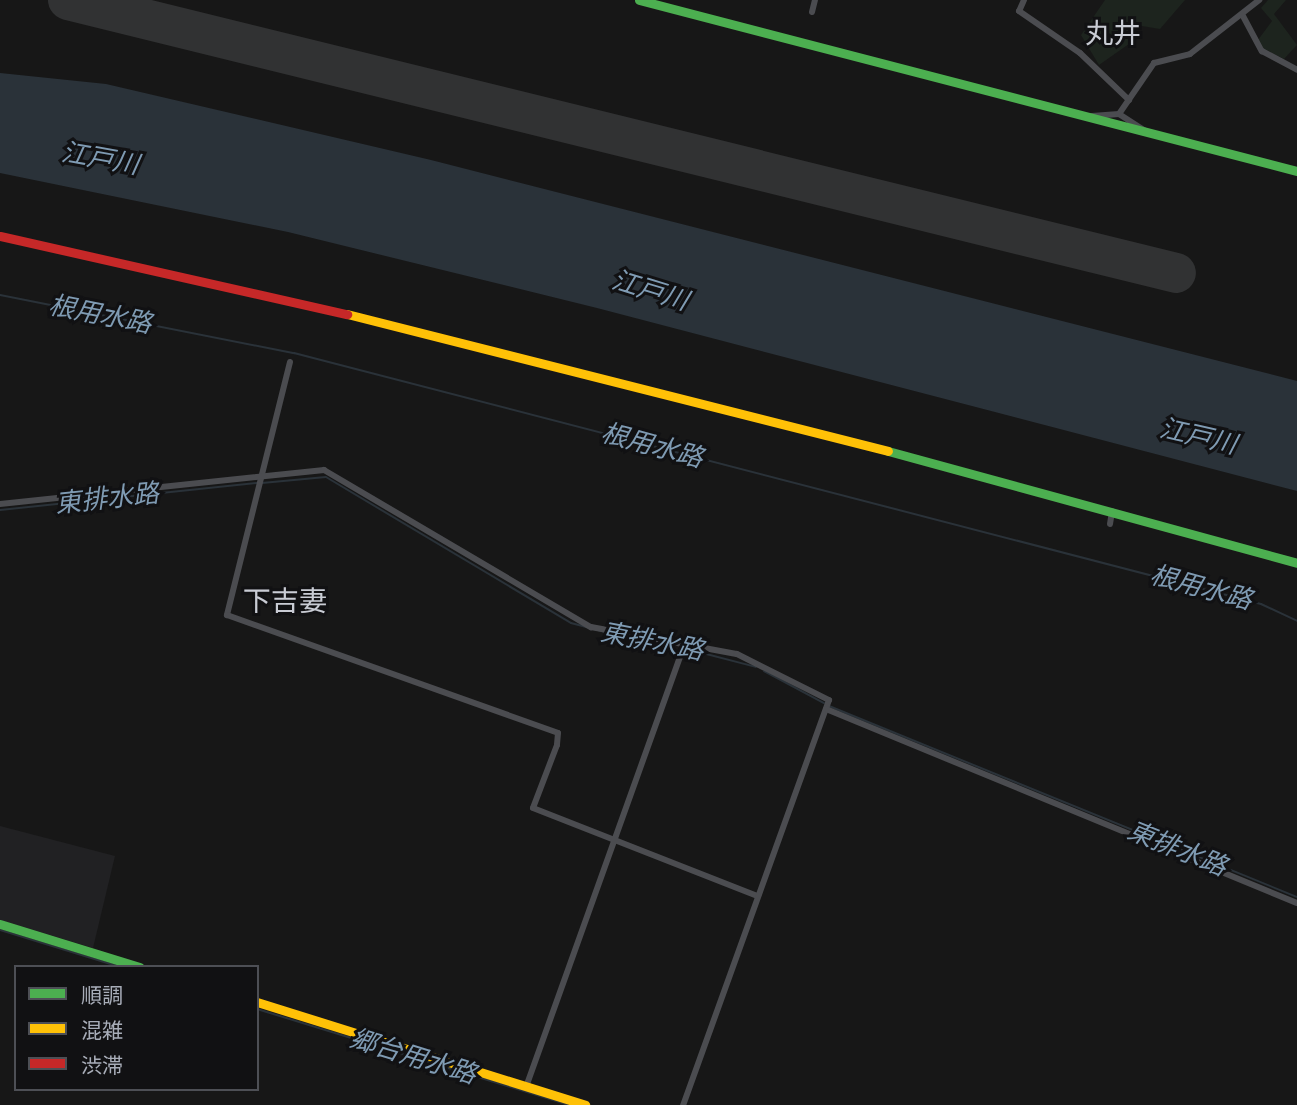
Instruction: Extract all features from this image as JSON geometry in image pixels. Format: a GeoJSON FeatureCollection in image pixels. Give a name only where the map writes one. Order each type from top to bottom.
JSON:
{"type":"FeatureCollection","features":[{"type":"Feature","properties":{"kind":"street"},"geometry":{"type":"LineString","coordinates":[[639,0],[1297,171]]}},
{"type":"Feature","properties":{"kind":"street"},"geometry":{"type":"LineString","coordinates":[[812,12],[815,0]]}},
{"type":"Feature","properties":{"kind":"street"},"geometry":{"type":"LineString","coordinates":[[1024,0],[1019,11],[1080,53],[1129,100]]}},
{"type":"Feature","properties":{"kind":"street"},"geometry":{"type":"LineString","coordinates":[[1119,114],[1154,63],[1190,54],[1243,16],[1259,0]]}},
{"type":"Feature","properties":{"kind":"street"},"geometry":{"type":"LineString","coordinates":[[1243,16],[1262,51],[1297,70]]}},
{"type":"Feature","properties":{"kind":"street"},"geometry":{"type":"LineString","coordinates":[[1091,116],[1119,114],[1144,131]]}},
{"type":"Feature","properties":{"kind":"street"},"geometry":{"type":"LineString","coordinates":[[0,236],[300,302],[1112,511],[1297,563]]}},
{"type":"Feature","properties":{"kind":"street"},"geometry":{"type":"LineString","coordinates":[[290,362],[227,615],[558,733],[557,745],[533,808],[757,896]]}},
{"type":"Feature","properties":{"kind":"street"},"geometry":{"type":"LineString","coordinates":[[0,504],[324,470],[582,623],[744,656],[827,706],[1297,903]]}},
{"type":"Feature","properties":{"kind":"street"},"geometry":{"type":"LineString","coordinates":[[1110,524],[1112,511]]}},
{"type":"Feature","properties":{"kind":"street"},"geometry":{"type":"LineString","coordinates":[[526,1087],[685,643]]}},
{"type":"Feature","properties":{"kind":"street"},"geometry":{"type":"LineString","coordinates":[[683,1105],[827,706]]}},
{"type":"Feature","properties":{"kind":"street"},"geometry":{"type":"LineString","coordinates":[[0,924],[133,965]]}},
{"type":"Feature","properties":{"kind":"street"},"geometry":{"type":"LineString","coordinates":[[259,1003],[584,1105]]}},
{"type":"Feature","properties":{"kind":"shaded area"},"geometry":{"type":"Polygon","coordinates":[[[1105,0],[1185,0],[1160,29],[1130,24],[1136,39],[1099,65],[1081,35],[1105,0]]]}},
{"type":"Feature","properties":{"kind":"shaded area"},"geometry":{"type":"Polygon","coordinates":[[[1268,0],[1286,0],[1274,14],[1297,45],[1284,59],[1255,44],[1272,21],[1261,8],[1268,0]]]}},
{"type":"Feature","properties":{"kind":"shaded area"},"geometry":{"type":"Polygon","coordinates":[[[0,826],[115,856],[93,948],[0,920],[0,826]]]}},
{"type":"Feature","properties":{"kind":"water","name":"江戸川"},"geometry":{"type":"Polygon","coordinates":[[[0,73],[106,84],[431,160],[1297,381],[1297,491],[597,308],[288,232],[0,173],[0,73]]]}},
{"type":"Feature","properties":{"kind":"waterway","name":"根用水路"},"geometry":{"type":"LineString","coordinates":[[0,295],[294,353],[1261,604],[1297,621]]}},
{"type":"Feature","properties":{"kind":"waterway","name":"東排水路"},"geometry":{"type":"LineString","coordinates":[[262,483],[326,477],[571,623],[620,636]]}},
{"type":"Feature","properties":{"kind":"waterway","name":"東排水路"},"geometry":{"type":"LineString","coordinates":[[0,510],[257,483]]}},
{"type":"Feature","properties":{"kind":"waterway","name":"東排水路"},"geometry":{"type":"LineString","coordinates":[[687,649],[756,667]]}},
{"type":"Feature","properties":{"kind":"waterway","name":"東排水路"},"geometry":{"type":"LineString","coordinates":[[764,671],[824,703]]}},
{"type":"Feature","properties":{"kind":"waterway","name":"東排水路"},"geometry":{"type":"LineString","coordinates":[[829,706],[1297,897]]}},
{"type":"Feature","properties":{"kind":"waterway","name":"郷台用水路"},"geometry":{"type":"LineString","coordinates":[[0,930],[114,965]]}},
{"type":"Feature","properties":{"kind":"waterway","name":"郷台用水路"},"geometry":{"type":"LineString","coordinates":[[259,1010],[569,1105]]}},
{"type":"Feature","properties":{"kind":"runway"},"geometry":{"type":"LineString","coordinates":[[68,0],[1176,273]]}},
{"type":"Feature","properties":{"kind":"traffic: fast"},"geometry":{"type":"LineString","coordinates":[[639,0],[1297,171]]}},
{"type":"Feature","properties":{"kind":"traffic: fast"},"geometry":{"type":"LineString","coordinates":[[888,451],[1297,563]]}},
{"type":"Feature","properties":{"kind":"traffic: fast"},"geometry":{"type":"LineString","coordinates":[[0,924],[133,965]]}},
{"type":"Feature","properties":{"kind":"traffic: slow"},"geometry":{"type":"LineString","coordinates":[[347,314],[888,451]]}},
{"type":"Feature","properties":{"kind":"traffic: slow"},"geometry":{"type":"LineString","coordinates":[[259,1003],[585,1105]]}},
{"type":"Feature","properties":{"kind":"traffic: jam"},"geometry":{"type":"LineString","coordinates":[[0,236],[347,314]]}},
{"type":"Feature","properties":{"kind":"district","name":"丸井"},"geometry":{"type":"Point","coordinates":[1113,33]}},
{"type":"Feature","properties":{"kind":"district","name":"下吉妻"},"geometry":{"type":"Point","coordinates":[285,601]}}]}
